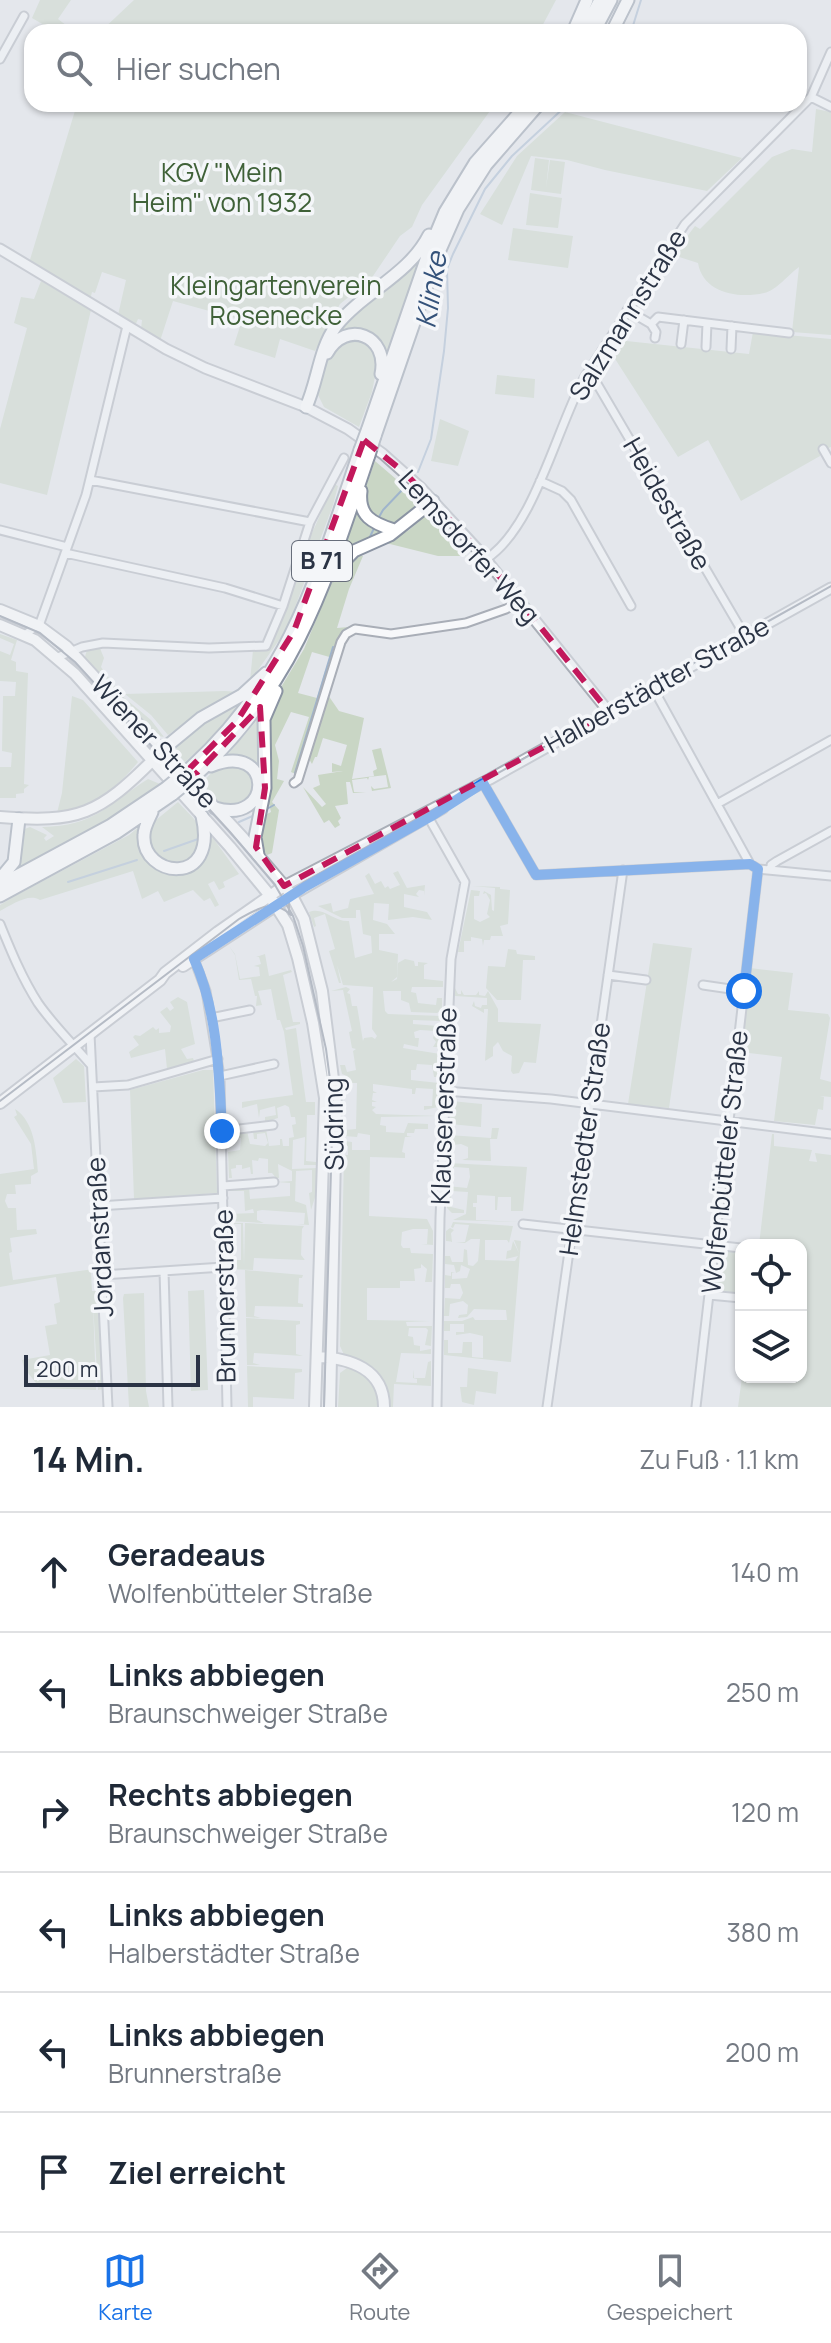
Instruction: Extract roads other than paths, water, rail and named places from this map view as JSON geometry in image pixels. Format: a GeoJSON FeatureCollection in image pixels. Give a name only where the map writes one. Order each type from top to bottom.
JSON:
{"type":"FeatureCollection","features":[{"type":"Feature","properties":{"kind":"highway"},"geometry":{"type":"LineString","coordinates":[[576,24],[587,0]]}},
{"type":"Feature","properties":{"kind":"highway"},"geometry":{"type":"LineString","coordinates":[[587,24],[600,0]]}},
{"type":"Feature","properties":{"kind":"highway"},"geometry":{"type":"LineString","coordinates":[[598,24],[611,0]]}},
{"type":"Feature","properties":{"kind":"highway"},"geometry":{"type":"LineString","coordinates":[[616,24],[628,0]]}},
{"type":"Feature","properties":{"kind":"highway","name":"B 71"},"geometry":{"type":"LineString","coordinates":[[371,434],[380,393],[442,219],[475,163],[525,112]]}},
{"type":"Feature","properties":{"kind":"highway","name":"B 71"},"geometry":{"type":"LineString","coordinates":[[196,772],[274,669],[310,594],[458,209],[486,165],[527,112]]}},
{"type":"Feature","properties":{"kind":"highway"},"geometry":{"type":"LineString","coordinates":[[306,407],[325,345],[340,322],[411,261],[423,247],[435,224],[442,219]]}},
{"type":"Feature","properties":{"kind":"highway"},"geometry":{"type":"LineString","coordinates":[[321,364],[331,346],[339,339],[353,335],[367,338],[378,347],[382,357],[380,393]]}},
{"type":"Feature","properties":{"kind":"highway","name":"B 71"},"geometry":{"type":"LineString","coordinates":[[0,885],[170,791],[196,772],[249,721],[289,662],[325,582],[360,481],[364,452]]}},
{"type":"Feature","properties":{"kind":"highway"},"geometry":{"type":"LineString","coordinates":[[360,481],[361,505],[366,517],[388,532]]}},
{"type":"Feature","properties":{"kind":"highway"},"geometry":{"type":"LineString","coordinates":[[325,582],[350,554],[405,525],[433,501]]}},
{"type":"Feature","properties":{"kind":"highway"},"geometry":{"type":"LineString","coordinates":[[258,855],[255,837],[265,788],[264,719],[289,662]]}},
{"type":"Feature","properties":{"kind":"highway"},"geometry":{"type":"LineString","coordinates":[[161,751],[201,718],[238,698],[263,674],[274,669]]}},
{"type":"Feature","properties":{"kind":"highway"},"geometry":{"type":"LineString","coordinates":[[196,772],[234,759],[250,766],[257,776],[257,793],[248,807],[237,812],[215,808]]}},
{"type":"Feature","properties":{"kind":"highway","name":"B 71"},"geometry":{"type":"LineString","coordinates":[[0,896],[154,809],[170,791]]}},
{"type":"Feature","properties":{"kind":"highway"},"geometry":{"type":"LineString","coordinates":[[154,809],[145,826],[144,839],[148,852],[157,863],[172,868],[189,865],[201,856],[206,839],[202,816]]}},
{"type":"Feature","properties":{"kind":"highway"},"geometry":{"type":"LineString","coordinates":[[0,879],[14,864],[19,819]]}},
{"type":"Feature","properties":{"kind":"main road","name":"Wiener Straße"},"geometry":{"type":"LineString","coordinates":[[0,610],[39,626],[58,639],[292,895]]}},
{"type":"Feature","properties":{"kind":"main road","name":"Wiener Straße"},"geometry":{"type":"LineString","coordinates":[[0,625],[25,635],[58,657],[202,816],[273,901]]}},
{"type":"Feature","properties":{"kind":"main road"},"geometry":{"type":"LineString","coordinates":[[0,817],[59,819],[83,814],[106,801],[161,751]]}},
{"type":"Feature","properties":{"kind":"main road","name":"Halberstädter Straße"},"geometry":{"type":"LineString","coordinates":[[160,980],[168,978],[273,901],[284,886]]}},
{"type":"Feature","properties":{"kind":"main road","name":"Halberstädter Straße"},"geometry":{"type":"LineString","coordinates":[[0,1103],[188,955],[273,901],[292,895]]}},
{"type":"Feature","properties":{"kind":"main road","name":"Südring"},"geometry":{"type":"LineString","coordinates":[[292,895],[315,955],[335,1088],[330,1407]]}},
{"type":"Feature","properties":{"kind":"main road","name":"Südring"},"geometry":{"type":"LineString","coordinates":[[273,901],[288,925],[296,949],[324,1088],[324,1179],[315,1407]]}},
{"type":"Feature","properties":{"kind":"main road"},"geometry":{"type":"LineString","coordinates":[[317,1357],[357,1364],[373,1375],[383,1393],[384,1407]]}},
{"type":"Feature","properties":{"kind":"street"},"geometry":{"type":"LineString","coordinates":[[0,59],[24,16]]}},
{"type":"Feature","properties":{"kind":"street"},"geometry":{"type":"LineString","coordinates":[[831,52],[811,97],[831,107]]}},
{"type":"Feature","properties":{"kind":"street","name":"Salzmannstraße"},"geometry":{"type":"LineString","coordinates":[[807,101],[811,97]]}},
{"type":"Feature","properties":{"kind":"street","name":"Salzmannstraße"},"geometry":{"type":"LineString","coordinates":[[486,559],[519,526],[572,401],[627,310],[685,224],[796,112]]}},
{"type":"Feature","properties":{"kind":"street","name":"Lemsdorfer Weg"},"geometry":{"type":"LineString","coordinates":[[0,249],[127,326],[205,368],[306,407],[370,444],[420,487],[486,559],[609,712]]}},
{"type":"Feature","properties":{"kind":"street"},"geometry":{"type":"LineString","coordinates":[[627,310],[651,324],[656,332],[655,338]]}},
{"type":"Feature","properties":{"kind":"street"},"geometry":{"type":"LineString","coordinates":[[651,324],[658,317],[789,333]]}},
{"type":"Feature","properties":{"kind":"street"},"geometry":{"type":"LineString","coordinates":[[681,344],[684,320]]}},
{"type":"Feature","properties":{"kind":"street"},"geometry":{"type":"LineString","coordinates":[[706,347],[707,323]]}},
{"type":"Feature","properties":{"kind":"street"},"geometry":{"type":"LineString","coordinates":[[25,635],[39,626],[90,480],[127,326]]}},
{"type":"Feature","properties":{"kind":"street"},"geometry":{"type":"LineString","coordinates":[[731,349],[732,326]]}},
{"type":"Feature","properties":{"kind":"street","name":"Heidestraße"},"geometry":{"type":"LineString","coordinates":[[587,374],[596,382],[745,636]]}},
{"type":"Feature","properties":{"kind":"street"},"geometry":{"type":"LineString","coordinates":[[823,449],[831,463]]}},
{"type":"Feature","properties":{"kind":"street"},"geometry":{"type":"LineString","coordinates":[[58,657],[103,643],[263,648],[271,640],[310,522],[344,458]]}},
{"type":"Feature","properties":{"kind":"street"},"geometry":{"type":"LineString","coordinates":[[90,480],[310,522]]}},
{"type":"Feature","properties":{"kind":"street"},"geometry":{"type":"LineString","coordinates":[[540,481],[562,491],[571,500],[631,606]]}},
{"type":"Feature","properties":{"kind":"street"},"geometry":{"type":"LineString","coordinates":[[0,530],[283,606]]}},
{"type":"Feature","properties":{"kind":"street","name":"Halberstädter Straße"},"geometry":{"type":"LineString","coordinates":[[292,895],[427,814],[831,588]]}},
{"type":"Feature","properties":{"kind":"street"},"geometry":{"type":"LineString","coordinates":[[294,783],[298,780],[341,644],[349,632],[361,628],[395,633],[466,623],[512,607],[520,601]]}},
{"type":"Feature","properties":{"kind":"street"},"geometry":{"type":"LineString","coordinates":[[653,688],[750,864],[758,869],[831,876]]}},
{"type":"Feature","properties":{"kind":"street"},"geometry":{"type":"LineString","coordinates":[[717,804],[831,740]]}},
{"type":"Feature","properties":{"kind":"street"},"geometry":{"type":"LineString","coordinates":[[483,783],[535,874],[750,864]]}},
{"type":"Feature","properties":{"kind":"street","name":"Halberstädter Straße"},"geometry":{"type":"LineString","coordinates":[[284,886],[427,814]]}},
{"type":"Feature","properties":{"kind":"street","name":"Klausenerstraße"},"geometry":{"type":"LineString","coordinates":[[427,814],[465,882],[451,955],[437,1407]]}},
{"type":"Feature","properties":{"kind":"street"},"geometry":{"type":"LineString","coordinates":[[771,870],[771,865],[777,861],[831,831]]}},
{"type":"Feature","properties":{"kind":"street","name":"Wolfenbütteler Straße"},"geometry":{"type":"LineString","coordinates":[[696,1407],[758,869]]}},
{"type":"Feature","properties":{"kind":"street","name":"Helmstedter Straße"},"geometry":{"type":"LineString","coordinates":[[547,1407],[623,870]]}},
{"type":"Feature","properties":{"kind":"street"},"geometry":{"type":"LineString","coordinates":[[0,924],[17,965],[38,1003],[92,1067]]}},
{"type":"Feature","properties":{"kind":"street","name":"Brunnerstraße"},"geometry":{"type":"LineString","coordinates":[[194,959],[206,991],[220,1076],[227,1407]]}},
{"type":"Feature","properties":{"kind":"street"},"geometry":{"type":"LineString","coordinates":[[608,975],[646,980]]}},
{"type":"Feature","properties":{"kind":"street"},"geometry":{"type":"LineString","coordinates":[[703,985],[744,991]]}},
{"type":"Feature","properties":{"kind":"street"},"geometry":{"type":"LineString","coordinates":[[211,1018],[250,1010]]}},
{"type":"Feature","properties":{"kind":"street","name":"Jordanstraße"},"geometry":{"type":"LineString","coordinates":[[90,1034],[108,1407]]}},
{"type":"Feature","properties":{"kind":"street"},"geometry":{"type":"LineString","coordinates":[[93,1087],[128,1085],[218,1059]]}},
{"type":"Feature","properties":{"kind":"street"},"geometry":{"type":"LineString","coordinates":[[220,1076],[274,1064]]}},
{"type":"Feature","properties":{"kind":"street"},"geometry":{"type":"LineString","coordinates":[[445,1091],[831,1134]]}},
{"type":"Feature","properties":{"kind":"street"},"geometry":{"type":"LineString","coordinates":[[222,1131],[273,1125]]}},
{"type":"Feature","properties":{"kind":"street","name":"Brunnerstraße"},"geometry":{"type":"LineString","coordinates":[[223,1186],[274,1182]]}},
{"type":"Feature","properties":{"kind":"street"},"geometry":{"type":"LineString","coordinates":[[98,1206],[223,1198]]}},
{"type":"Feature","properties":{"kind":"street"},"geometry":{"type":"LineString","coordinates":[[523,1224],[735,1247]]}},
{"type":"Feature","properties":{"kind":"street"},"geometry":{"type":"LineString","coordinates":[[102,1275],[223,1267]]}},
{"type":"Feature","properties":{"kind":"street"},"geometry":{"type":"LineString","coordinates":[[164,1271],[168,1407]]}},
{"type":"Feature","properties":{"kind":"street"},"geometry":{"type":"LineString","coordinates":[[709,1295],[735,1297]]}},
{"type":"Feature","properties":{"kind":"waterway","name":"Klinke"},"geometry":{"type":"LineString","coordinates":[[634,24],[641,0]]}},
{"type":"Feature","properties":{"kind":"waterway","name":"Klinke"},"geometry":{"type":"LineString","coordinates":[[418,472],[431,439],[444,351],[448,308],[447,269],[485,189],[512,156],[559,112]]}},
{"type":"Feature","properties":{"kind":"waterway","name":"Klinke"},"geometry":{"type":"LineString","coordinates":[[379,517],[404,488]]}},
{"type":"Feature","properties":{"kind":"waterway","name":"Klinke"},"geometry":{"type":"LineString","coordinates":[[369,539],[375,526]]}},
{"type":"Feature","properties":{"kind":"waterway","name":"Klinke"},"geometry":{"type":"LineString","coordinates":[[295,773],[333,647]]}},
{"type":"Feature","properties":{"kind":"waterway","name":"Klinke"},"geometry":{"type":"LineString","coordinates":[[265,810],[274,805]]}},
{"type":"Feature","properties":{"kind":"waterway","name":"Klinke"},"geometry":{"type":"LineString","coordinates":[[239,822],[255,815]]}},
{"type":"Feature","properties":{"kind":"waterway","name":"Klinke"},"geometry":{"type":"LineString","coordinates":[[164,851],[201,838]]}},
{"type":"Feature","properties":{"kind":"waterway","name":"Klinke"},"geometry":{"type":"LineString","coordinates":[[68,882],[137,860]]}},
{"type":"Feature","properties":{"kind":"tram line"},"geometry":{"type":"LineString","coordinates":[[289,914],[289,897],[304,882],[831,586]]}},
{"type":"Feature","properties":{"kind":"tram line"},"geometry":{"type":"LineString","coordinates":[[0,616],[40,633],[75,662],[230,832],[275,885],[293,916],[303,946],[326,1049],[333,1103],[324,1407]]}},
{"type":"Feature","properties":{"kind":"tram line"},"geometry":{"type":"LineString","coordinates":[[0,1101],[239,919],[272,906],[291,915]]}},
{"type":"Feature","properties":{"kind":"park label","name":"KGV \"Mein Heim\" von 1932"},"geometry":{"type":"Point","coordinates":[222,188]}},
{"type":"Feature","properties":{"kind":"park label","name":"Kleingartenverein Rosenecke"},"geometry":{"type":"Point","coordinates":[276,301]}}]}
